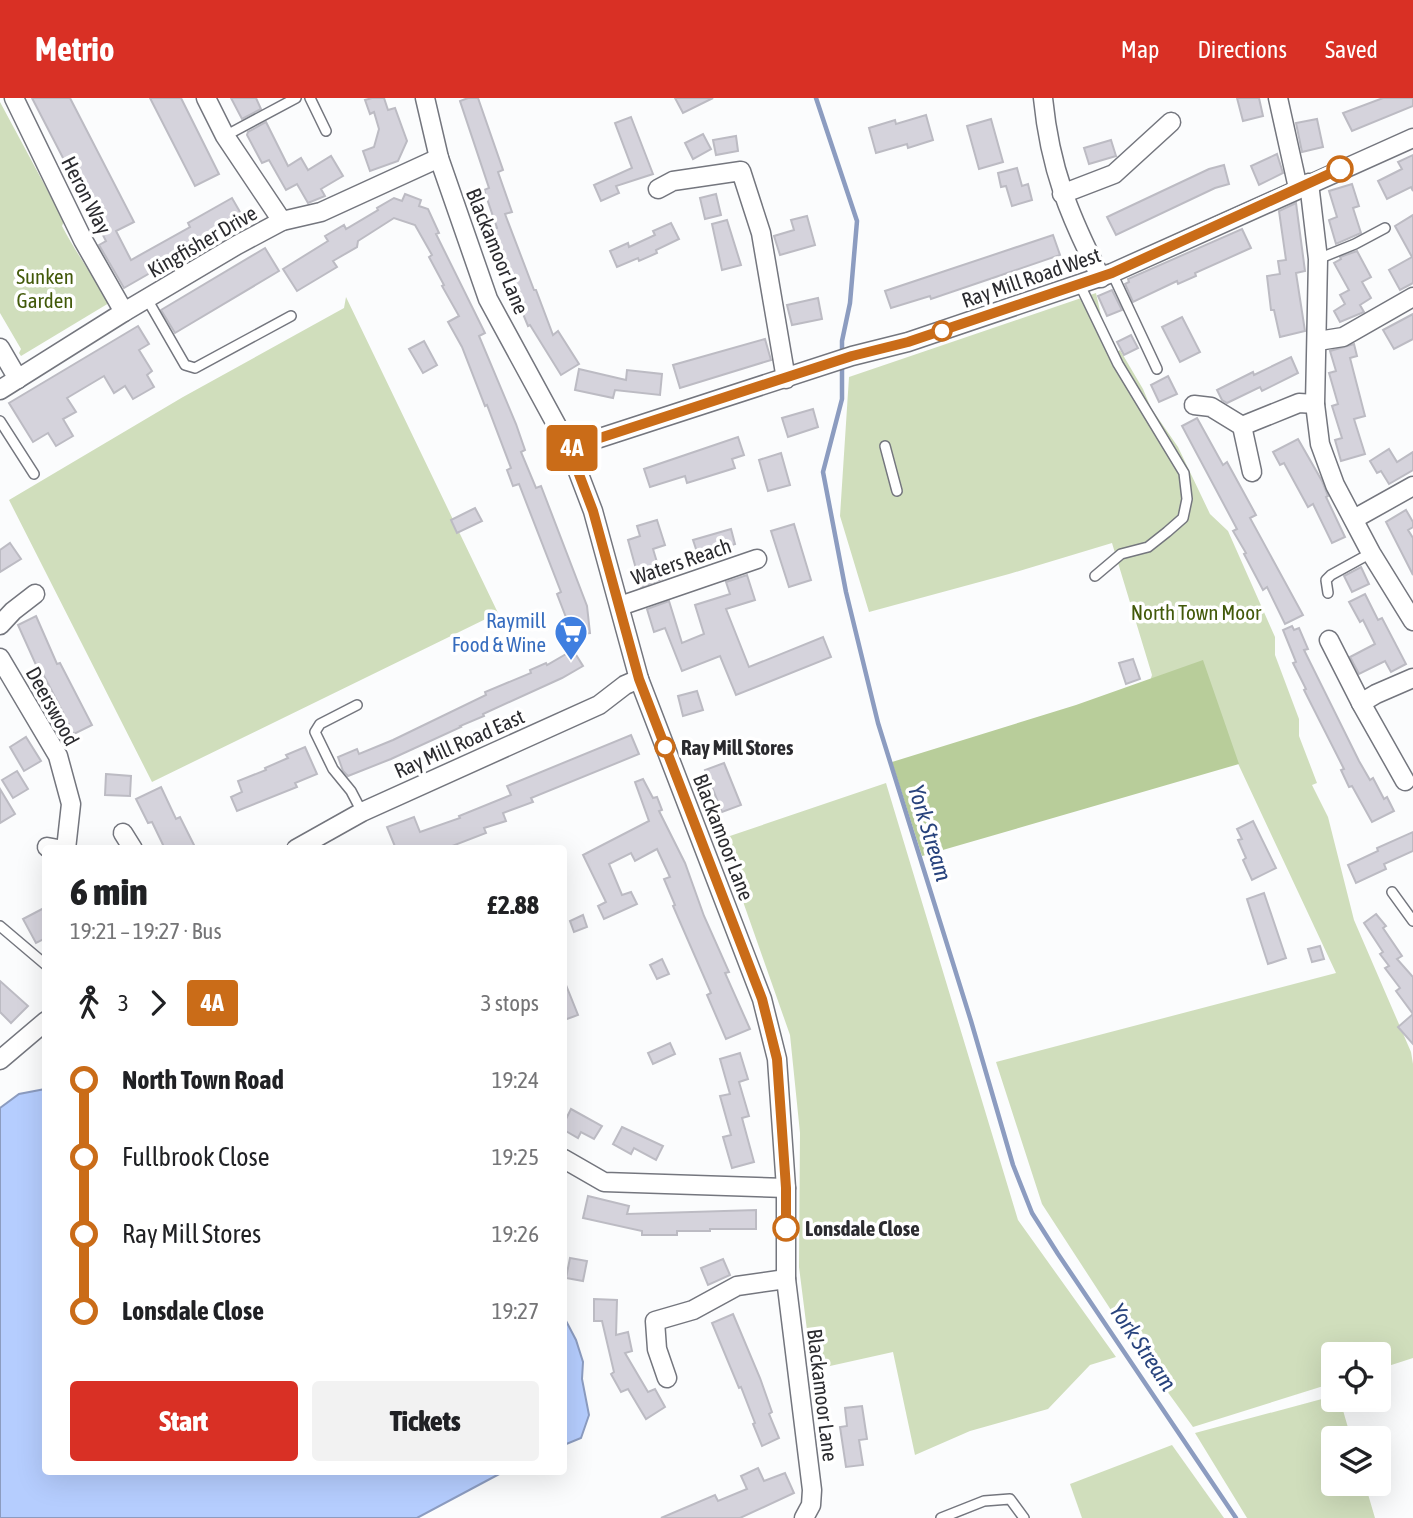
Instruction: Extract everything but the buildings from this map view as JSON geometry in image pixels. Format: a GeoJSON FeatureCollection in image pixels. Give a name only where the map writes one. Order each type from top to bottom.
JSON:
{"type":"FeatureCollection","features":[{"type":"Feature","properties":{"kind":"street","name":"Heron Way"},"geometry":{"type":"LineString","coordinates":[[13,98],[83,240],[124,312]]}},
{"type":"Feature","properties":{"kind":"street"},"geometry":{"type":"LineString","coordinates":[[206,98],[225,136],[282,221]]}},
{"type":"Feature","properties":{"kind":"street","name":"Blackamoor Lane"},"geometry":{"type":"LineString","coordinates":[[425,98],[439,158],[488,299],[569,448],[593,511],[639,679],[762,999],[777,1059],[786,1188],[786,1279],[812,1490],[808,1511]]}},
{"type":"Feature","properties":{"kind":"street"},"geometry":{"type":"LineString","coordinates":[[1043,98],[1046,129],[1062,194],[1076,230],[1106,275]]}},
{"type":"Feature","properties":{"kind":"street"},"geometry":{"type":"LineString","coordinates":[[1278,98],[1303,185],[1318,259],[1315,404],[1320,444],[1335,485],[1371,553],[1413,621]]}},
{"type":"Feature","properties":{"kind":"street"},"geometry":{"type":"LineString","coordinates":[[1062,194],[1114,174],[1171,122]]}},
{"type":"Feature","properties":{"kind":"street","name":"Ray Mill Road West"},"geometry":{"type":"LineString","coordinates":[[569,448],[1080,285],[1413,138]]}},
{"type":"Feature","properties":{"kind":"street","name":"Kingfisher Drive"},"geometry":{"type":"LineString","coordinates":[[0,390],[124,312],[282,221],[321,212],[439,158]]}},
{"type":"Feature","properties":{"kind":"street"},"geometry":{"type":"LineString","coordinates":[[657,189],[673,181],[741,172],[761,233],[786,379]]}},
{"type":"Feature","properties":{"kind":"street"},"geometry":{"type":"LineString","coordinates":[[1318,341],[1343,337],[1413,297]]}},
{"type":"Feature","properties":{"kind":"street"},"geometry":{"type":"LineString","coordinates":[[0,348],[18,379]]}},
{"type":"Feature","properties":{"kind":"street"},"geometry":{"type":"LineString","coordinates":[[1242,426],[1298,403],[1315,404]]}},
{"type":"Feature","properties":{"kind":"street"},"geometry":{"type":"LineString","coordinates":[[1194,405],[1211,407],[1242,426],[1252,472]]}},
{"type":"Feature","properties":{"kind":"street"},"geometry":{"type":"LineString","coordinates":[[1354,519],[1413,486]]}},
{"type":"Feature","properties":{"kind":"street","name":"Waters Reach"},"geometry":{"type":"LineString","coordinates":[[620,606],[757,559]]}},
{"type":"Feature","properties":{"kind":"street"},"geometry":{"type":"LineString","coordinates":[[0,625],[35,594]]}},
{"type":"Feature","properties":{"kind":"street"},"geometry":{"type":"LineString","coordinates":[[1329,640],[1405,782]]}},
{"type":"Feature","properties":{"kind":"street","name":"Deerswood"},"geometry":{"type":"LineString","coordinates":[[0,688],[3,663]]}},
{"type":"Feature","properties":{"kind":"street","name":"Deerswood"},"geometry":{"type":"LineString","coordinates":[[3,663],[58,756],[71,804],[66,845]]}},
{"type":"Feature","properties":{"kind":"street"},"geometry":{"type":"LineString","coordinates":[[1361,703],[1413,678]]}},
{"type":"Feature","properties":{"kind":"street","name":"Ray Mill Road East"},"geometry":{"type":"LineString","coordinates":[[303,845],[362,812],[599,705],[625,685],[639,679]]}},
{"type":"Feature","properties":{"kind":"street"},"geometry":{"type":"LineString","coordinates":[[123,833],[130,845]]}},
{"type":"Feature","properties":{"kind":"street"},"geometry":{"type":"LineString","coordinates":[[0,1060],[42,1024]]}},
{"type":"Feature","properties":{"kind":"street"},"geometry":{"type":"LineString","coordinates":[[567,1161],[604,1182],[786,1188]]}},
{"type":"Feature","properties":{"kind":"street"},"geometry":{"type":"LineString","coordinates":[[667,1378],[657,1349],[655,1321],[693,1310],[737,1286],[786,1279]]}},
{"type":"Feature","properties":{"kind":"lane"},"geometry":{"type":"LineString","coordinates":[[225,136],[296,98]]}},
{"type":"Feature","properties":{"kind":"lane"},"geometry":{"type":"LineString","coordinates":[[310,98],[326,131]]}},
{"type":"Feature","properties":{"kind":"lane"},"geometry":{"type":"LineString","coordinates":[[1318,259],[1385,228]]}},
{"type":"Feature","properties":{"kind":"lane"},"geometry":{"type":"LineString","coordinates":[[1106,275],[1157,369]]}},
{"type":"Feature","properties":{"kind":"lane"},"geometry":{"type":"LineString","coordinates":[[1080,285],[1118,364],[1184,473],[1187,499],[1183,517],[1167,532],[1147,547],[1121,554],[1095,576]]}},
{"type":"Feature","properties":{"kind":"lane"},"geometry":{"type":"LineString","coordinates":[[147,299],[184,365],[195,368],[291,316]]}},
{"type":"Feature","properties":{"kind":"lane"},"geometry":{"type":"LineString","coordinates":[[0,421],[34,474]]}},
{"type":"Feature","properties":{"kind":"lane"},"geometry":{"type":"LineString","coordinates":[[885,446],[897,491]]}},
{"type":"Feature","properties":{"kind":"lane"},"geometry":{"type":"LineString","coordinates":[[1328,593],[1326,580],[1331,575],[1371,553]]}},
{"type":"Feature","properties":{"kind":"lane"},"geometry":{"type":"LineString","coordinates":[[357,705],[320,724],[315,732],[333,769],[351,791],[362,812]]}},
{"type":"Feature","properties":{"kind":"lane"},"geometry":{"type":"LineString","coordinates":[[1392,892],[1413,921]]}},
{"type":"Feature","properties":{"kind":"lane"},"geometry":{"type":"LineString","coordinates":[[0,926],[42,962]]}},
{"type":"Feature","properties":{"kind":"lane"},"geometry":{"type":"LineString","coordinates":[[941,1518],[984,1501],[1010,1499],[1024,1518]]}},
{"type":"Feature","properties":{"kind":"green space","name":"Sunken Garden"},"geometry":{"type":"Polygon","coordinates":[[[0,102],[64,221],[62,226],[67,236],[109,303],[21,356],[21,349],[0,313],[0,102]]]}},
{"type":"Feature","properties":{"kind":"green space","name":"North Town Moor"},"geometry":{"type":"Polygon","coordinates":[[[1096,293],[1104,329],[1117,352],[1120,350],[1151,408],[1178,447],[1210,514],[1228,531],[1275,637],[1275,655],[1299,719],[1299,736],[1317,783],[1312,785],[1328,817],[1354,920],[1411,1052],[1413,1358],[1391,1365],[1391,1342],[1321,1342],[1321,1387],[1193,1427],[1135,1347],[1042,1204],[996,1062],[1336,973],[1234,755],[1150,681],[1152,675],[1112,543],[869,612],[840,516],[849,377],[1096,293]]]}},
{"type":"Feature","properties":{"kind":"green space"},"geometry":{"type":"Polygon","coordinates":[[[346,297],[498,613],[152,782],[9,500],[183,397],[344,308],[346,297]]]}},
{"type":"Feature","properties":{"kind":"green space"},"geometry":{"type":"Polygon","coordinates":[[[1203,660],[1239,764],[922,856],[892,762],[1076,705],[1203,660]]]}},
{"type":"Feature","properties":{"kind":"green space"},"geometry":{"type":"Polygon","coordinates":[[[886,783],[1018,1220],[1116,1357],[1090,1365],[1048,1409],[970,1431],[915,1455],[893,1352],[812,1370],[799,1267],[800,1133],[790,1035],[721,839],[886,783]]]}},
{"type":"Feature","properties":{"kind":"green space"},"geometry":{"type":"Polygon","coordinates":[[[1321,1399],[1321,1412],[1343,1412],[1348,1426],[1321,1426],[1321,1496],[1369,1496],[1375,1518],[1247,1518],[1195,1433],[1321,1399]]]}},
{"type":"Feature","properties":{"kind":"green space"},"geometry":{"type":"Polygon","coordinates":[[[1172,1445],[1224,1518],[1082,1518],[1070,1484],[1172,1445]]]}},
{"type":"Feature","properties":{"kind":"water"},"geometry":{"type":"Polygon","coordinates":[[[42,1090],[42,1475],[497,1475],[417,1518],[0,1518],[0,1108],[19,1094],[42,1090]]]}},
{"type":"Feature","properties":{"kind":"water"},"geometry":{"type":"Polygon","coordinates":[[[567,1323],[583,1362],[582,1379],[589,1415],[581,1438],[567,1444],[567,1323]]]}},
{"type":"Feature","properties":{"kind":"waterway","name":"York Stream"},"geometry":{"type":"LineString","coordinates":[[816,98],[857,221],[850,303],[842,341],[842,355]]}},
{"type":"Feature","properties":{"kind":"waterway","name":"York Stream"},"geometry":{"type":"LineString","coordinates":[[842,364],[842,399],[823,472],[846,592],[878,723],[1013,1165],[1032,1213],[1236,1518]]}},
{"type":"Feature","properties":{"kind":"bus line","name":"4A"},"geometry":{"type":"LineString","coordinates":[[786,1228],[786,1188],[777,1059],[762,999],[639,679],[593,511],[569,448],[852,356],[881,351],[1080,285],[1340,169]]}},
{"type":"Feature","properties":{"kind":"place","name":"Raymill Food & Wine"},"geometry":{"type":"Point","coordinates":[571,662]}},
{"type":"Feature","properties":{"kind":"place","name":"Ray Mill Stores"},"geometry":{"type":"Point","coordinates":[665,747]}},
{"type":"Feature","properties":{"kind":"place","name":"Lonsdale Close"},"geometry":{"type":"Point","coordinates":[786,1228]}}]}
